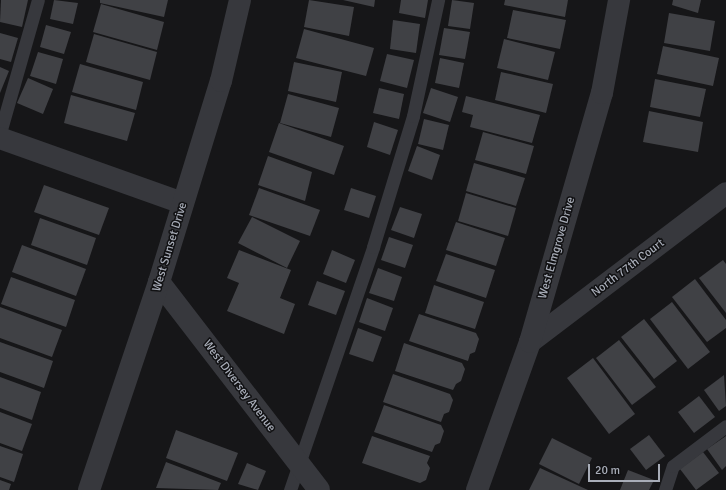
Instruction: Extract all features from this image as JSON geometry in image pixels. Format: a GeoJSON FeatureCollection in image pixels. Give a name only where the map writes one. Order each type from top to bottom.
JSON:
{"type":"FeatureCollection","features":[{"type":"Feature","properties":{"kind":"street","name":"West Sunset Drive"},"geometry":{"type":"LineString","coordinates":[[89,490],[159,282],[221,81],[240,0]]}},
{"type":"Feature","properties":{"kind":"street","name":"West Elmgrove Drive"},"geometry":{"type":"LineString","coordinates":[[477,490],[530,342],[602,93],[619,0]]}},
{"type":"Feature","properties":{"kind":"street"},"geometry":{"type":"LineString","coordinates":[[0,138],[183,203]]}},
{"type":"Feature","properties":{"kind":"street","name":"North 77th Court"},"geometry":{"type":"LineString","coordinates":[[530,342],[726,193]]}},
{"type":"Feature","properties":{"kind":"street","name":"West Diversey Avenue"},"geometry":{"type":"LineString","coordinates":[[159,282],[319,490]]}},
{"type":"Feature","properties":{"kind":"lane"},"geometry":{"type":"LineString","coordinates":[[0,133],[38,0]]}},
{"type":"Feature","properties":{"kind":"lane"},"geometry":{"type":"LineString","coordinates":[[290,490],[373,247],[413,116],[438,0]]}},
{"type":"Feature","properties":{"kind":"lane"},"geometry":{"type":"LineString","coordinates":[[665,490],[674,466],[726,426]]}},
{"type":"Feature","properties":{"kind":"building"},"geometry":{"type":"Polygon","coordinates":[[[1,0],[28,0],[22,27],[0,22],[1,0]]]}},
{"type":"Feature","properties":{"kind":"building"},"geometry":{"type":"Polygon","coordinates":[[[54,0],[78,3],[73,24],[50,19],[54,0]]]}},
{"type":"Feature","properties":{"kind":"building"},"geometry":{"type":"Polygon","coordinates":[[[100,0],[168,0],[164,17],[100,3],[100,0]]]}},
{"type":"Feature","properties":{"kind":"building"},"geometry":{"type":"Polygon","coordinates":[[[309,0],[354,7],[349,36],[304,27],[309,0]]]}},
{"type":"Feature","properties":{"kind":"building"},"geometry":{"type":"Polygon","coordinates":[[[343,0],[375,0],[374,7],[343,0]]]}},
{"type":"Feature","properties":{"kind":"building"},"geometry":{"type":"Polygon","coordinates":[[[401,0],[428,0],[425,18],[399,13],[401,0]]]}},
{"type":"Feature","properties":{"kind":"building"},"geometry":{"type":"Polygon","coordinates":[[[452,0],[474,3],[470,29],[448,26],[452,0]]]}},
{"type":"Feature","properties":{"kind":"building"},"geometry":{"type":"Polygon","coordinates":[[[505,0],[568,0],[565,17],[504,5],[505,0]]]}},
{"type":"Feature","properties":{"kind":"building"},"geometry":{"type":"Polygon","coordinates":[[[673,0],[701,0],[698,13],[672,5],[673,0]]]}},
{"type":"Feature","properties":{"kind":"building"},"geometry":{"type":"Polygon","coordinates":[[[101,4],[164,22],[157,50],[93,32],[101,4]]]}},
{"type":"Feature","properties":{"kind":"building"},"geometry":{"type":"Polygon","coordinates":[[[513,10],[566,20],[560,49],[507,38],[513,10]]]}},
{"type":"Feature","properties":{"kind":"building"},"geometry":{"type":"Polygon","coordinates":[[[669,13],[715,21],[710,51],[664,43],[669,13]]]}},
{"type":"Feature","properties":{"kind":"building"},"geometry":{"type":"Polygon","coordinates":[[[393,20],[420,24],[416,53],[390,49],[393,20]]]}},
{"type":"Feature","properties":{"kind":"building"},"geometry":{"type":"Polygon","coordinates":[[[46,25],[71,32],[64,54],[40,47],[46,25]]]}},
{"type":"Feature","properties":{"kind":"building"},"geometry":{"type":"Polygon","coordinates":[[[444,28],[470,32],[465,59],[439,55],[444,28]]]}},
{"type":"Feature","properties":{"kind":"building"},"geometry":{"type":"Polygon","coordinates":[[[304,29],[374,48],[366,76],[296,58],[304,29]]]}},
{"type":"Feature","properties":{"kind":"building"},"geometry":{"type":"Polygon","coordinates":[[[0,33],[18,38],[11,62],[0,59],[0,33]]]}},
{"type":"Feature","properties":{"kind":"building"},"geometry":{"type":"Polygon","coordinates":[[[94,34],[157,52],[150,80],[86,62],[94,34]]]}},
{"type":"Feature","properties":{"kind":"building"},"geometry":{"type":"Polygon","coordinates":[[[504,39],[555,52],[548,80],[497,68],[504,39]]]}},
{"type":"Feature","properties":{"kind":"building"},"geometry":{"type":"Polygon","coordinates":[[[663,46],[719,58],[713,86],[657,74],[663,46]]]}},
{"type":"Feature","properties":{"kind":"building"},"geometry":{"type":"Polygon","coordinates":[[[38,52],[63,59],[56,84],[30,76],[38,52]]]}},
{"type":"Feature","properties":{"kind":"building"},"geometry":{"type":"Polygon","coordinates":[[[387,54],[414,60],[407,88],[380,81],[387,54]]]}},
{"type":"Feature","properties":{"kind":"building"},"geometry":{"type":"Polygon","coordinates":[[[440,58],[464,63],[459,88],[435,83],[440,58]]]}},
{"type":"Feature","properties":{"kind":"building"},"geometry":{"type":"Polygon","coordinates":[[[294,62],[342,72],[336,102],[288,91],[294,62]]]}},
{"type":"Feature","properties":{"kind":"building"},"geometry":{"type":"Polygon","coordinates":[[[80,64],[143,82],[136,110],[72,92],[80,64]]]}},
{"type":"Feature","properties":{"kind":"building"},"geometry":{"type":"Polygon","coordinates":[[[0,67],[9,71],[0,93],[0,67]]]}},
{"type":"Feature","properties":{"kind":"building"},"geometry":{"type":"Polygon","coordinates":[[[501,72],[553,84],[546,113],[495,100],[501,72]]]}},
{"type":"Feature","properties":{"kind":"building"},"geometry":{"type":"Polygon","coordinates":[[[28,78],[53,89],[43,114],[17,103],[28,78]]]}},
{"type":"Feature","properties":{"kind":"building"},"geometry":{"type":"Polygon","coordinates":[[[655,79],[706,89],[700,117],[650,107],[655,79]]]}},
{"type":"Feature","properties":{"kind":"building"},"geometry":{"type":"Polygon","coordinates":[[[379,88],[404,94],[399,119],[373,113],[379,88]]]}},
{"type":"Feature","properties":{"kind":"building"},"geometry":{"type":"Polygon","coordinates":[[[431,88],[458,97],[450,122],[423,113],[431,88]]]}},
{"type":"Feature","properties":{"kind":"building"},"geometry":{"type":"Polygon","coordinates":[[[288,94],[339,108],[331,137],[280,123],[288,94]]]}},
{"type":"Feature","properties":{"kind":"building"},"geometry":{"type":"Polygon","coordinates":[[[71,95],[135,113],[127,141],[64,123],[71,95]]]}},
{"type":"Feature","properties":{"kind":"building"},"geometry":{"type":"Polygon","coordinates":[[[466,96],[540,115],[532,143],[470,127],[473,115],[462,112],[466,96]]]}},
{"type":"Feature","properties":{"kind":"building"},"geometry":{"type":"Polygon","coordinates":[[[649,111],[703,122],[698,152],[643,142],[649,111]]]}},
{"type":"Feature","properties":{"kind":"building"},"geometry":{"type":"Polygon","coordinates":[[[424,119],[449,125],[443,150],[418,144],[424,119]]]}},
{"type":"Feature","properties":{"kind":"building"},"geometry":{"type":"Polygon","coordinates":[[[374,122],[398,130],[390,155],[367,147],[374,122]]]}},
{"type":"Feature","properties":{"kind":"building"},"geometry":{"type":"Polygon","coordinates":[[[279,123],[344,146],[334,175],[269,152],[279,123]]]}},
{"type":"Feature","properties":{"kind":"building"},"geometry":{"type":"Polygon","coordinates":[[[483,132],[534,146],[526,174],[475,160],[483,132]]]}},
{"type":"Feature","properties":{"kind":"building"},"geometry":{"type":"Polygon","coordinates":[[[417,146],[440,155],[432,180],[408,171],[417,146]]]}},
{"type":"Feature","properties":{"kind":"building"},"geometry":{"type":"Polygon","coordinates":[[[268,156],[312,172],[305,201],[258,185],[268,156]]]}},
{"type":"Feature","properties":{"kind":"building"},"geometry":{"type":"Polygon","coordinates":[[[474,163],[525,178],[516,206],[466,191],[474,163]]]}},
{"type":"Feature","properties":{"kind":"building"},"geometry":{"type":"Polygon","coordinates":[[[44,185],[109,208],[99,235],[34,212],[44,185]]]}},
{"type":"Feature","properties":{"kind":"building"},"geometry":{"type":"Polygon","coordinates":[[[259,188],[320,210],[310,236],[249,215],[259,188]]]}},
{"type":"Feature","properties":{"kind":"building"},"geometry":{"type":"Polygon","coordinates":[[[351,188],[376,196],[369,218],[344,210],[351,188]]]}},
{"type":"Feature","properties":{"kind":"building"},"geometry":{"type":"Polygon","coordinates":[[[466,193],[516,208],[508,236],[458,221],[466,193]]]}},
{"type":"Feature","properties":{"kind":"building"},"geometry":{"type":"Polygon","coordinates":[[[400,207],[422,214],[414,238],[391,230],[400,207]]]}},
{"type":"Feature","properties":{"kind":"building"},"geometry":{"type":"Polygon","coordinates":[[[252,217],[300,241],[287,268],[238,243],[252,217]]]}},
{"type":"Feature","properties":{"kind":"building"},"geometry":{"type":"Polygon","coordinates":[[[40,218],[96,238],[87,265],[31,245],[40,218]]]}},
{"type":"Feature","properties":{"kind":"building"},"geometry":{"type":"Polygon","coordinates":[[[456,222],[505,238],[496,266],[446,250],[456,222]]]}},
{"type":"Feature","properties":{"kind":"building"},"geometry":{"type":"Polygon","coordinates":[[[389,237],[413,245],[405,268],[381,260],[389,237]]]}},
{"type":"Feature","properties":{"kind":"building"},"geometry":{"type":"Polygon","coordinates":[[[22,245],[86,269],[76,296],[12,272],[22,245]]]}},
{"type":"Feature","properties":{"kind":"building"},"geometry":{"type":"Polygon","coordinates":[[[239,250],[291,270],[280,298],[295,304],[284,334],[227,311],[239,283],[227,278],[239,250]]]}},
{"type":"Feature","properties":{"kind":"building"},"geometry":{"type":"Polygon","coordinates":[[[332,250],[355,260],[346,283],[323,274],[332,250]]]}},
{"type":"Feature","properties":{"kind":"building"},"geometry":{"type":"Polygon","coordinates":[[[446,254],[495,270],[486,298],[436,281],[446,254]]]}},
{"type":"Feature","properties":{"kind":"building"},"geometry":{"type":"Polygon","coordinates":[[[723,260],[726,264],[726,313],[699,278],[723,260]]]}},
{"type":"Feature","properties":{"kind":"building"},"geometry":{"type":"Polygon","coordinates":[[[378,268],[402,277],[394,301],[369,293],[378,268]]]}},
{"type":"Feature","properties":{"kind":"building"},"geometry":{"type":"Polygon","coordinates":[[[11,277],[75,300],[66,327],[1,304],[11,277]]]}},
{"type":"Feature","properties":{"kind":"building"},"geometry":{"type":"Polygon","coordinates":[[[695,279],[726,320],[726,328],[707,342],[672,297],[695,279]]]}},
{"type":"Feature","properties":{"kind":"building"},"geometry":{"type":"Polygon","coordinates":[[[317,281],[345,291],[336,315],[308,305],[317,281]]]}},
{"type":"Feature","properties":{"kind":"building"},"geometry":{"type":"Polygon","coordinates":[[[434,285],[484,302],[475,329],[425,313],[434,285]]]}},
{"type":"Feature","properties":{"kind":"building"},"geometry":{"type":"Polygon","coordinates":[[[367,298],[393,308],[385,331],[359,322],[367,298]]]}},
{"type":"Feature","properties":{"kind":"building"},"geometry":{"type":"Polygon","coordinates":[[[672,302],[710,352],[688,369],[650,319],[672,302]]]}},
{"type":"Feature","properties":{"kind":"building"},"geometry":{"type":"Polygon","coordinates":[[[0,307],[62,330],[52,357],[0,338],[0,307]]]}},
{"type":"Feature","properties":{"kind":"building"},"geometry":{"type":"Polygon","coordinates":[[[419,314],[476,333],[479,339],[475,352],[470,354],[468,361],[409,341],[419,314]]]}},
{"type":"Feature","properties":{"kind":"building"},"geometry":{"type":"Polygon","coordinates":[[[644,319],[677,361],[654,379],[621,337],[644,319]]]}},
{"type":"Feature","properties":{"kind":"building"},"geometry":{"type":"Polygon","coordinates":[[[358,328],[382,337],[373,362],[349,354],[358,328]]]}},
{"type":"Feature","properties":{"kind":"building"},"geometry":{"type":"Polygon","coordinates":[[[619,340],[656,387],[632,405],[596,358],[619,340]]]}},
{"type":"Feature","properties":{"kind":"building"},"geometry":{"type":"Polygon","coordinates":[[[0,342],[53,361],[44,388],[0,372],[0,342]]]}},
{"type":"Feature","properties":{"kind":"building"},"geometry":{"type":"Polygon","coordinates":[[[404,343],[462,363],[465,369],[461,381],[456,384],[453,390],[395,371],[404,343]]]}},
{"type":"Feature","properties":{"kind":"building"},"geometry":{"type":"Polygon","coordinates":[[[593,358],[635,414],[609,434],[567,378],[593,358]]]}},
{"type":"Feature","properties":{"kind":"building"},"geometry":{"type":"Polygon","coordinates":[[[393,374],[450,394],[453,400],[449,412],[444,414],[441,422],[383,402],[393,374]]]}},
{"type":"Feature","properties":{"kind":"building"},"geometry":{"type":"Polygon","coordinates":[[[724,375],[726,406],[719,411],[704,390],[724,375]]]}},
{"type":"Feature","properties":{"kind":"building"},"geometry":{"type":"Polygon","coordinates":[[[0,377],[41,392],[32,420],[0,408],[0,377]]]}},
{"type":"Feature","properties":{"kind":"building"},"geometry":{"type":"Polygon","coordinates":[[[699,396],[715,417],[694,433],[678,412],[699,396]]]}},
{"type":"Feature","properties":{"kind":"building"},"geometry":{"type":"Polygon","coordinates":[[[384,405],[441,425],[444,431],[440,443],[435,445],[432,452],[374,432],[384,405]]]}},
{"type":"Feature","properties":{"kind":"building"},"geometry":{"type":"Polygon","coordinates":[[[0,412],[32,424],[22,451],[0,443],[0,412]]]}},
{"type":"Feature","properties":{"kind":"building"},"geometry":{"type":"Polygon","coordinates":[[[176,430],[238,453],[227,481],[166,458],[176,430]]]}},
{"type":"Feature","properties":{"kind":"building"},"geometry":{"type":"Polygon","coordinates":[[[649,435],[665,456],[646,470],[630,449],[649,435]]]}},
{"type":"Feature","properties":{"kind":"building"},"geometry":{"type":"Polygon","coordinates":[[[372,436],[430,456],[427,463],[430,468],[426,480],[420,483],[362,463],[372,436]]]}},
{"type":"Feature","properties":{"kind":"building"},"geometry":{"type":"Polygon","coordinates":[[[726,436],[726,466],[722,470],[707,449],[726,436]]]}},
{"type":"Feature","properties":{"kind":"building"},"geometry":{"type":"Polygon","coordinates":[[[552,438],[592,458],[579,484],[539,464],[552,438]]]}},
{"type":"Feature","properties":{"kind":"building"},"geometry":{"type":"Polygon","coordinates":[[[0,446],[23,454],[14,482],[0,477],[0,446]]]}},
{"type":"Feature","properties":{"kind":"building"},"geometry":{"type":"Polygon","coordinates":[[[703,452],[719,473],[696,490],[680,469],[703,452]]]}},
{"type":"Feature","properties":{"kind":"building"},"geometry":{"type":"Polygon","coordinates":[[[166,462],[221,483],[218,490],[156,488],[166,462]]]}},
{"type":"Feature","properties":{"kind":"building"},"geometry":{"type":"Polygon","coordinates":[[[247,463],[266,471],[258,490],[238,484],[247,463]]]}},
{"type":"Feature","properties":{"kind":"building"},"geometry":{"type":"Polygon","coordinates":[[[540,468],[588,490],[529,490],[540,468]]]}},
{"type":"Feature","properties":{"kind":"building"},"geometry":{"type":"Polygon","coordinates":[[[628,470],[654,480],[649,490],[620,490],[628,470]]]}},
{"type":"Feature","properties":{"kind":"building"},"geometry":{"type":"Polygon","coordinates":[[[0,480],[11,484],[9,490],[0,490],[0,480]]]}}]}
